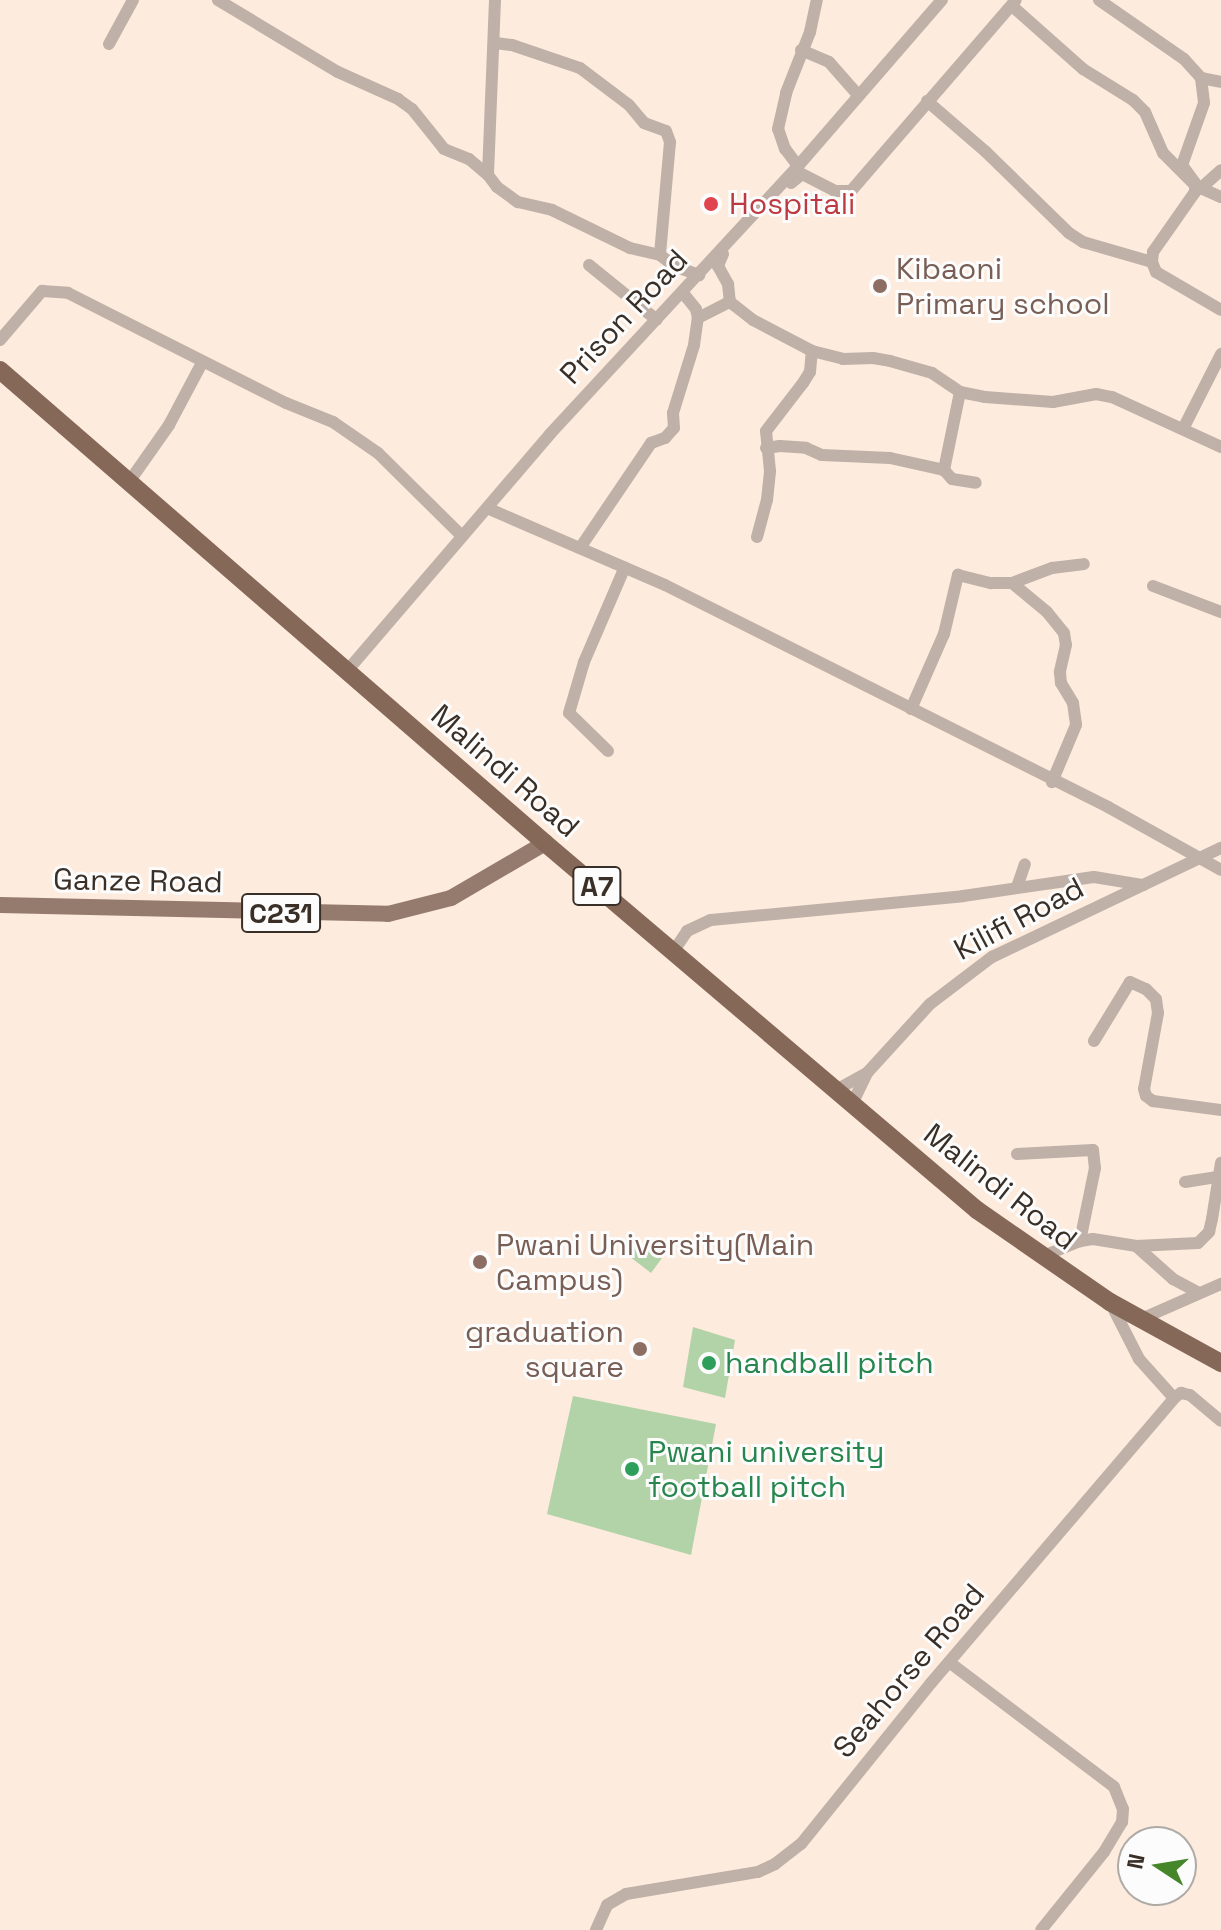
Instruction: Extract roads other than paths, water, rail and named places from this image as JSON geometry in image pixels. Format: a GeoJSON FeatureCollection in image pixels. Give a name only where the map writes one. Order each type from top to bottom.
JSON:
{"type":"FeatureCollection","features":[{"type":"Feature","properties":{"kind":"highway","name":"Malindi Road"},"geometry":{"type":"LineString","coordinates":[[0,370],[545,843],[838,1089],[919,1163],[1041,1257],[1139,1320],[1221,1363]]}},
{"type":"Feature","properties":{"kind":"main road","name":"Ganze Road"},"geometry":{"type":"LineString","coordinates":[[0,905],[388,914],[451,898],[545,843]]}},
{"type":"Feature","properties":{"kind":"street"},"geometry":{"type":"LineString","coordinates":[[109,44],[133,0]]}},
{"type":"Feature","properties":{"kind":"street"},"geometry":{"type":"LineString","coordinates":[[218,0],[338,72],[398,99],[412,109],[444,149],[469,159],[497,187],[518,202],[552,210],[630,248],[660,255],[674,266],[699,275]]}},
{"type":"Feature","properties":{"kind":"street"},"geometry":{"type":"LineString","coordinates":[[488,175],[495,0]]}},
{"type":"Feature","properties":{"kind":"street"},"geometry":{"type":"LineString","coordinates":[[798,166],[785,149],[778,129],[801,50],[810,32],[817,0]]}},
{"type":"Feature","properties":{"kind":"street","name":"Prison Road"},"geometry":{"type":"LineString","coordinates":[[347,671],[550,434],[798,166],[942,0]]}},
{"type":"Feature","properties":{"kind":"street"},"geometry":{"type":"LineString","coordinates":[[1099,0],[1184,59],[1201,78],[1204,103],[1182,165],[1198,187]]}},
{"type":"Feature","properties":{"kind":"street"},"geometry":{"type":"LineString","coordinates":[[730,302],[728,284],[718,261],[777,196],[802,174],[835,191],[845,194],[851,191],[1014,3],[1083,69],[1119,90],[1145,112],[1163,153],[1198,187],[1221,197]]}},
{"type":"Feature","properties":{"kind":"street"},"geometry":{"type":"LineString","coordinates":[[495,43],[580,68],[629,105],[644,123],[666,131],[670,142],[660,255]]}},
{"type":"Feature","properties":{"kind":"street"},"geometry":{"type":"LineString","coordinates":[[801,50],[829,62],[858,95]]}},
{"type":"Feature","properties":{"kind":"street"},"geometry":{"type":"LineString","coordinates":[[1201,78],[1221,82]]}},
{"type":"Feature","properties":{"kind":"street"},"geometry":{"type":"LineString","coordinates":[[927,101],[1069,233],[1083,242],[1152,262]]}},
{"type":"Feature","properties":{"kind":"street"},"geometry":{"type":"LineString","coordinates":[[1221,170],[1198,187],[1153,252],[1152,262],[1156,272],[1221,310]]}},
{"type":"Feature","properties":{"kind":"street"},"geometry":{"type":"LineString","coordinates":[[589,265],[657,320]]}},
{"type":"Feature","properties":{"kind":"street"},"geometry":{"type":"LineString","coordinates":[[0,340],[42,291],[50,289],[68,293],[286,403],[333,422],[422,493],[462,536]]}},
{"type":"Feature","properties":{"kind":"street"},"geometry":{"type":"LineString","coordinates":[[580,548],[651,443],[665,438],[674,428],[673,413],[694,345],[698,318],[696,309],[682,292]]}},
{"type":"Feature","properties":{"kind":"street"},"geometry":{"type":"LineString","coordinates":[[698,318],[722,303],[730,302],[753,320],[812,351],[843,359],[873,358],[918,369],[932,373],[960,392],[1029,401],[1096,394],[1112,397],[1184,427],[1221,447]]}},
{"type":"Feature","properties":{"kind":"street"},"geometry":{"type":"LineString","coordinates":[[757,537],[767,500],[770,471],[766,431],[810,372],[812,351]]}},
{"type":"Feature","properties":{"kind":"street"},"geometry":{"type":"LineString","coordinates":[[1184,427],[1218,370],[1221,354]]}},
{"type":"Feature","properties":{"kind":"street"},"geometry":{"type":"LineString","coordinates":[[129,482],[169,425],[203,361]]}},
{"type":"Feature","properties":{"kind":"street"},"geometry":{"type":"LineString","coordinates":[[944,470],[960,392]]}},
{"type":"Feature","properties":{"kind":"street"},"geometry":{"type":"LineString","coordinates":[[766,448],[806,448],[822,455],[890,458],[944,470],[952,479],[976,483]]}},
{"type":"Feature","properties":{"kind":"street"},"geometry":{"type":"LineString","coordinates":[[487,508],[625,567],[1052,782],[1108,807],[1221,870]]}},
{"type":"Feature","properties":{"kind":"street"},"geometry":{"type":"LineString","coordinates":[[911,709],[944,634],[958,575],[991,583],[1012,583],[1052,568],[1084,564]]}},
{"type":"Feature","properties":{"kind":"street"},"geometry":{"type":"LineString","coordinates":[[608,751],[569,713],[584,662],[625,567]]}},
{"type":"Feature","properties":{"kind":"street"},"geometry":{"type":"LineString","coordinates":[[1012,583],[1043,608],[1064,633],[1061,683],[1073,703],[1076,725],[1052,782]]}},
{"type":"Feature","properties":{"kind":"street"},"geometry":{"type":"LineString","coordinates":[[1153,586],[1221,612]]}},
{"type":"Feature","properties":{"kind":"street","name":"Kilifi Road"},"geometry":{"type":"LineString","coordinates":[[853,1102],[867,1073],[930,1004],[967,974],[1022,941],[1221,848]]}},
{"type":"Feature","properties":{"kind":"street"},"geometry":{"type":"LineString","coordinates":[[1017,887],[1025,864]]}},
{"type":"Feature","properties":{"kind":"street"},"geometry":{"type":"LineString","coordinates":[[673,952],[687,931],[711,920],[884,904],[1094,877],[1143,885]]}},
{"type":"Feature","properties":{"kind":"street"},"geometry":{"type":"LineString","coordinates":[[1094,1041],[1130,982],[1146,989],[1156,999],[1158,1013],[1144,1089],[1146,1096],[1153,1101],[1221,1110]]}},
{"type":"Feature","properties":{"kind":"street","name":"Kilifi Road"},"geometry":{"type":"LineString","coordinates":[[838,1089],[867,1073]]}},
{"type":"Feature","properties":{"kind":"street"},"geometry":{"type":"LineString","coordinates":[[1017,1154],[1093,1150],[1095,1168],[1080,1241]]}},
{"type":"Feature","properties":{"kind":"street"},"geometry":{"type":"LineString","coordinates":[[1041,1257],[1080,1241],[1102,1239],[1136,1246],[1183,1245],[1204,1239],[1212,1219],[1221,1163]]}},
{"type":"Feature","properties":{"kind":"street"},"geometry":{"type":"LineString","coordinates":[[1185,1182],[1218,1177]]}},
{"type":"Feature","properties":{"kind":"street"},"geometry":{"type":"LineString","coordinates":[[1136,1246],[1173,1279],[1197,1292]]}},
{"type":"Feature","properties":{"kind":"street"},"geometry":{"type":"LineString","coordinates":[[1139,1320],[1221,1284]]}},
{"type":"Feature","properties":{"kind":"street"},"geometry":{"type":"LineString","coordinates":[[1110,1302],[1139,1359],[1174,1398],[1181,1393],[1190,1395],[1221,1421]]}},
{"type":"Feature","properties":{"kind":"street","name":"Seahorse Road"},"geometry":{"type":"LineString","coordinates":[[596,1930],[607,1905],[626,1894],[743,1875],[775,1864],[801,1844],[949,1662],[1174,1398]]}},
{"type":"Feature","properties":{"kind":"street"},"geometry":{"type":"LineString","coordinates":[[949,1662],[1114,1787],[1123,1809],[1122,1822],[1104,1852],[1041,1930]]}},
{"type":"Feature","properties":{"kind":"place","name":"Hospitali"},"geometry":{"type":"Point","coordinates":[711,204]}},
{"type":"Feature","properties":{"kind":"place","name":"Kibaoni Primary school"},"geometry":{"type":"Point","coordinates":[880,286]}},
{"type":"Feature","properties":{"kind":"place","name":"Pwani University(Main Campus)"},"geometry":{"type":"Point","coordinates":[480,1262]}},
{"type":"Feature","properties":{"kind":"place","name":"graduation square"},"geometry":{"type":"Point","coordinates":[640,1349]}},
{"type":"Feature","properties":{"kind":"place","name":"handball pitch"},"geometry":{"type":"Point","coordinates":[709,1363]}},
{"type":"Feature","properties":{"kind":"place","name":"Pwani university football pitch"},"geometry":{"type":"Point","coordinates":[632,1469]}}]}
